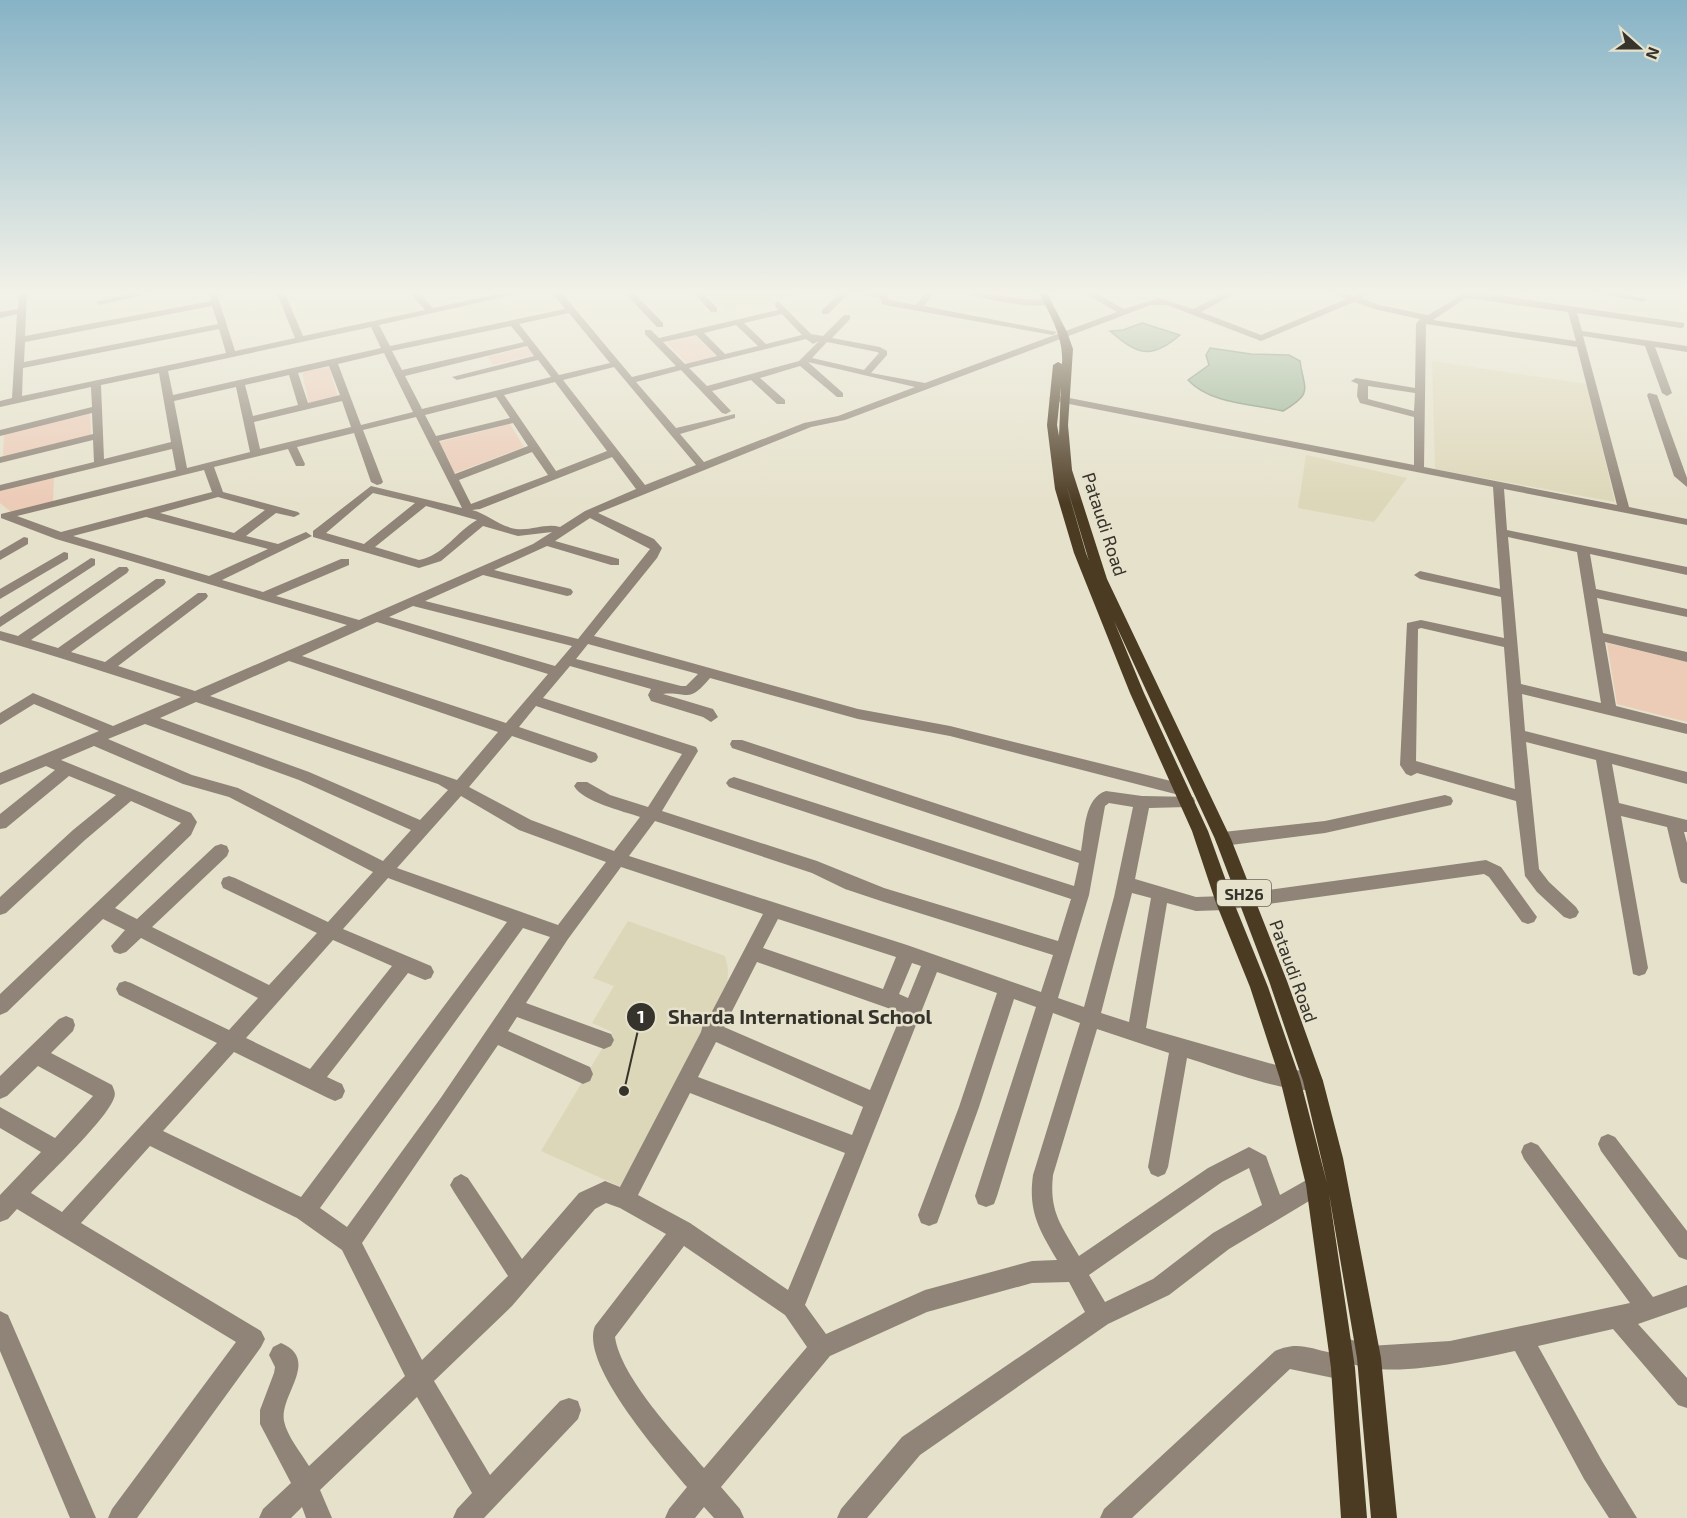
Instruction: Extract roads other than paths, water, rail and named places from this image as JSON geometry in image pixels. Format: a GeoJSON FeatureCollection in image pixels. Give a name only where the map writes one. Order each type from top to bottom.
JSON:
{"type":"FeatureCollection","features":[{"type":"Feature","properties":{"kind":"main road","name":"SH26"},"geometry":{"type":"LineString","coordinates":[[1059,362],[1059,399],[1052,425],[1061,489],[1080,554],[1110,613],[1183,795],[1259,987],[1290,1079],[1317,1185],[1342,1358],[1354,1518]]}},
{"type":"Feature","properties":{"kind":"main road","name":"Pataudi Road"},"geometry":{"type":"LineString","coordinates":[[1110,613],[1223,839],[1313,1081],[1333,1158],[1369,1358],[1384,1518]]}},
{"type":"Feature","properties":{"kind":"street"},"geometry":{"type":"LineString","coordinates":[[17,400],[19,362]]}},
{"type":"Feature","properties":{"kind":"street"},"geometry":{"type":"LineString","coordinates":[[19,366],[40,362]]}},
{"type":"Feature","properties":{"kind":"street"},"geometry":{"type":"LineString","coordinates":[[0,404],[193,362]]}},
{"type":"Feature","properties":{"kind":"street"},"geometry":{"type":"LineString","coordinates":[[169,399],[338,362]]}},
{"type":"Feature","properties":{"kind":"street"},"geometry":{"type":"LineString","coordinates":[[391,362],[465,506],[472,508],[614,452]]}},
{"type":"Feature","properties":{"kind":"street"},"geometry":{"type":"LineString","coordinates":[[399,374],[449,362],[464,388]]}},
{"type":"Feature","properties":{"kind":"street"},"geometry":{"type":"LineString","coordinates":[[2,514],[208,466],[418,413],[464,388],[528,362]]}},
{"type":"Feature","properties":{"kind":"street"},"geometry":{"type":"LineString","coordinates":[[544,362],[643,490]]}},
{"type":"Feature","properties":{"kind":"street"},"geometry":{"type":"LineString","coordinates":[[675,432],[728,414],[678,362]]}},
{"type":"Feature","properties":{"kind":"street"},"geometry":{"type":"LineString","coordinates":[[631,380],[704,362]]}},
{"type":"Feature","properties":{"kind":"street"},"geometry":{"type":"LineString","coordinates":[[705,390],[801,362]]}},
{"type":"Feature","properties":{"kind":"street"},"geometry":{"type":"LineString","coordinates":[[805,362],[840,395]]}},
{"type":"Feature","properties":{"kind":"street"},"geometry":{"type":"LineString","coordinates":[[808,362],[866,373],[877,362]]}},
{"type":"Feature","properties":{"kind":"street"},"geometry":{"type":"LineString","coordinates":[[0,779],[413,602],[546,542],[589,513],[643,490],[808,425],[842,418],[988,362]]}},
{"type":"Feature","properties":{"kind":"street"},"geometry":{"type":"LineString","coordinates":[[1419,470],[1418,391],[1421,362]]}},
{"type":"Feature","properties":{"kind":"street"},"geometry":{"type":"LineString","coordinates":[[1585,362],[1624,510]]}},
{"type":"Feature","properties":{"kind":"street"},"geometry":{"type":"LineString","coordinates":[[1656,362],[1667,393]]}},
{"type":"Feature","properties":{"kind":"street"},"geometry":{"type":"LineString","coordinates":[[333,363],[377,482]]}},
{"type":"Feature","properties":{"kind":"street"},"geometry":{"type":"LineString","coordinates":[[464,388],[499,393],[617,364],[702,466]]}},
{"type":"Feature","properties":{"kind":"street"},"geometry":{"type":"LineString","coordinates":[[163,368],[182,472]]}},
{"type":"Feature","properties":{"kind":"street"},"geometry":{"type":"LineString","coordinates":[[293,371],[304,407]]}},
{"type":"Feature","properties":{"kind":"street"},"geometry":{"type":"LineString","coordinates":[[872,376],[925,386]]}},
{"type":"Feature","properties":{"kind":"street"},"geometry":{"type":"LineString","coordinates":[[753,377],[781,402]]}},
{"type":"Feature","properties":{"kind":"street"},"geometry":{"type":"LineString","coordinates":[[96,382],[99,462]]}},
{"type":"Feature","properties":{"kind":"street"},"geometry":{"type":"LineString","coordinates":[[1418,391],[1359,382],[1364,401],[1418,415]]}},
{"type":"Feature","properties":{"kind":"street"},"geometry":{"type":"LineString","coordinates":[[240,383],[256,453]]}},
{"type":"Feature","properties":{"kind":"street"},"geometry":{"type":"LineString","coordinates":[[499,393],[554,476]]}},
{"type":"Feature","properties":{"kind":"street"},"geometry":{"type":"LineString","coordinates":[[1652,395],[1679,476],[1687,484]]}},
{"type":"Feature","properties":{"kind":"street"},"geometry":{"type":"LineString","coordinates":[[249,420],[346,397]]}},
{"type":"Feature","properties":{"kind":"street"},"geometry":{"type":"LineString","coordinates":[[1059,399],[1687,522]]}},
{"type":"Feature","properties":{"kind":"street"},"geometry":{"type":"LineString","coordinates":[[0,433],[98,409]]}},
{"type":"Feature","properties":{"kind":"street"},"geometry":{"type":"LineString","coordinates":[[432,440],[516,419]]}},
{"type":"Feature","properties":{"kind":"street"},"geometry":{"type":"LineString","coordinates":[[0,460],[98,436]]}},
{"type":"Feature","properties":{"kind":"street"},"geometry":{"type":"LineString","coordinates":[[0,488],[178,444]]}},
{"type":"Feature","properties":{"kind":"street"},"geometry":{"type":"LineString","coordinates":[[291,444],[300,464]]}},
{"type":"Feature","properties":{"kind":"street"},"geometry":{"type":"LineString","coordinates":[[451,479],[535,447]]}},
{"type":"Feature","properties":{"kind":"street"},"geometry":{"type":"LineString","coordinates":[[208,466],[218,494]]}},
{"type":"Feature","properties":{"kind":"street"},"geometry":{"type":"LineString","coordinates":[[1498,485],[1531,871],[1570,912]]}},
{"type":"Feature","properties":{"kind":"street"},"geometry":{"type":"LineString","coordinates":[[483,521],[481,516],[371,489],[317,534],[419,564],[427,564],[476,524],[483,521],[518,533],[528,533],[547,527],[561,531]]}},
{"type":"Feature","properties":{"kind":"street"},"geometry":{"type":"LineString","coordinates":[[60,536],[218,494],[294,514]]}},
{"type":"Feature","properties":{"kind":"street"},"geometry":{"type":"LineString","coordinates":[[365,549],[424,502]]}},
{"type":"Feature","properties":{"kind":"street"},"geometry":{"type":"LineString","coordinates":[[236,537],[274,509]]}},
{"type":"Feature","properties":{"kind":"street"},"geometry":{"type":"LineString","coordinates":[[143,513],[279,548]]}},
{"type":"Feature","properties":{"kind":"street"},"geometry":{"type":"LineString","coordinates":[[66,1224],[458,789],[653,555],[656,548],[650,542],[589,513]]}},
{"type":"Feature","properties":{"kind":"street"},"geometry":{"type":"LineString","coordinates":[[2,514],[60,536],[213,579],[361,625]]}},
{"type":"Feature","properties":{"kind":"street"},"geometry":{"type":"LineString","coordinates":[[1502,532],[1687,571]]}},
{"type":"Feature","properties":{"kind":"street"},"geometry":{"type":"LineString","coordinates":[[213,579],[306,536]]}},
{"type":"Feature","properties":{"kind":"street"},"geometry":{"type":"LineString","coordinates":[[0,556],[24,541]]}},
{"type":"Feature","properties":{"kind":"street"},"geometry":{"type":"LineString","coordinates":[[546,542],[615,562]]}},
{"type":"Feature","properties":{"kind":"street"},"geometry":{"type":"LineString","coordinates":[[1583,549],[1609,710]]}},
{"type":"Feature","properties":{"kind":"street"},"geometry":{"type":"LineString","coordinates":[[0,595],[64,556]]}},
{"type":"Feature","properties":{"kind":"street"},"geometry":{"type":"LineString","coordinates":[[0,623],[91,562]]}},
{"type":"Feature","properties":{"kind":"street"},"geometry":{"type":"LineString","coordinates":[[266,595],[345,562]]}},
{"type":"Feature","properties":{"kind":"street"},"geometry":{"type":"LineString","coordinates":[[19,642],[123,570]]}},
{"type":"Feature","properties":{"kind":"street"},"geometry":{"type":"LineString","coordinates":[[481,571],[567,592]]}},
{"type":"Feature","properties":{"kind":"street"},"geometry":{"type":"LineString","coordinates":[[1420,575],[1506,594]]}},
{"type":"Feature","properties":{"kind":"street"},"geometry":{"type":"LineString","coordinates":[[60,653],[160,582]]}},
{"type":"Feature","properties":{"kind":"street"},"geometry":{"type":"LineString","coordinates":[[1590,592],[1687,613]]}},
{"type":"Feature","properties":{"kind":"street"},"geometry":{"type":"LineString","coordinates":[[107,667],[202,596]]}},
{"type":"Feature","properties":{"kind":"street"},"geometry":{"type":"LineString","coordinates":[[413,602],[707,672],[858,714],[950,731],[1183,795]]}},
{"type":"Feature","properties":{"kind":"street"},"geometry":{"type":"LineString","coordinates":[[377,618],[562,667],[686,692],[707,672]]}},
{"type":"Feature","properties":{"kind":"street"},"geometry":{"type":"LineString","coordinates":[[1511,644],[1421,624],[1412,626],[1410,767],[1523,797]]}},
{"type":"Feature","properties":{"kind":"street"},"geometry":{"type":"LineString","coordinates":[[0,635],[107,667],[443,780],[516,818],[525,825],[616,859],[907,953],[1136,1034],[1290,1079],[1313,1081]]}},
{"type":"Feature","properties":{"kind":"street"},"geometry":{"type":"LineString","coordinates":[[1596,636],[1687,657]]}},
{"type":"Feature","properties":{"kind":"street"},"geometry":{"type":"LineString","coordinates":[[288,656],[591,757]]}},
{"type":"Feature","properties":{"kind":"street"},"geometry":{"type":"LineString","coordinates":[[657,686],[659,689],[655,697],[708,713],[711,717]]}},
{"type":"Feature","properties":{"kind":"street"},"geometry":{"type":"LineString","coordinates":[[1515,687],[1687,729]]}},
{"type":"Feature","properties":{"kind":"street"},"geometry":{"type":"LineString","coordinates":[[0,720],[33,698],[112,731]]}},
{"type":"Feature","properties":{"kind":"street"},"geometry":{"type":"LineString","coordinates":[[350,1242],[447,1107],[562,934],[652,813],[691,751],[533,700]]}},
{"type":"Feature","properties":{"kind":"street"},"geometry":{"type":"LineString","coordinates":[[145,718],[304,776],[422,828]]}},
{"type":"Feature","properties":{"kind":"street"},"geometry":{"type":"LineString","coordinates":[[1519,735],[1687,778]]}},
{"type":"Feature","properties":{"kind":"street"},"geometry":{"type":"LineString","coordinates":[[93,739],[188,780],[233,792],[384,870],[562,934]]}},
{"type":"Feature","properties":{"kind":"street"},"geometry":{"type":"LineString","coordinates":[[737,744],[1089,860]]}},
{"type":"Feature","properties":{"kind":"street"},"geometry":{"type":"LineString","coordinates":[[1603,756],[1640,968]]}},
{"type":"Feature","properties":{"kind":"street"},"geometry":{"type":"LineString","coordinates":[[0,1006],[185,830],[189,822],[185,817],[130,793],[46,760]]}},
{"type":"Feature","properties":{"kind":"street"},"geometry":{"type":"LineString","coordinates":[[0,766],[15,773]]}},
{"type":"Feature","properties":{"kind":"street"},"geometry":{"type":"LineString","coordinates":[[0,823],[68,768]]}},
{"type":"Feature","properties":{"kind":"street"},"geometry":{"type":"LineString","coordinates":[[734,783],[1081,895]]}},
{"type":"Feature","properties":{"kind":"street"},"geometry":{"type":"LineString","coordinates":[[582,786],[605,799],[817,868],[873,891],[1065,951]]}},
{"type":"Feature","properties":{"kind":"street"},"geometry":{"type":"LineString","coordinates":[[0,908],[79,835],[130,793]]}},
{"type":"Feature","properties":{"kind":"street"},"geometry":{"type":"LineString","coordinates":[[986,1196],[1065,951],[1081,895],[1096,810],[1101,799],[1110,797],[1142,802],[1183,795]]}},
{"type":"Feature","properties":{"kind":"street"},"geometry":{"type":"LineString","coordinates":[[1223,839],[1325,827],[1445,801]]}},
{"type":"Feature","properties":{"kind":"street"},"geometry":{"type":"LineString","coordinates":[[1100,1316],[1044,1216],[1041,1192],[1043,1175],[1092,1017],[1126,885],[1142,802]]}},
{"type":"Feature","properties":{"kind":"street"},"geometry":{"type":"LineString","coordinates":[[1611,807],[1681,825],[1687,877]]}},
{"type":"Feature","properties":{"kind":"street"},"geometry":{"type":"LineString","coordinates":[[120,946],[221,851]]}},
{"type":"Feature","properties":{"kind":"street"},"geometry":{"type":"LineString","coordinates":[[1126,885],[1196,904],[1225,903],[1486,867],[1495,872],[1528,917]]}},
{"type":"Feature","properties":{"kind":"street"},"geometry":{"type":"LineString","coordinates":[[229,883],[330,931],[425,972]]}},
{"type":"Feature","properties":{"kind":"street"},"geometry":{"type":"LineString","coordinates":[[1136,1034],[1160,894]]}},
{"type":"Feature","properties":{"kind":"street"},"geometry":{"type":"LineString","coordinates":[[101,909],[272,996]]}},
{"type":"Feature","properties":{"kind":"street"},"geometry":{"type":"LineString","coordinates":[[625,1199],[710,1030],[774,910]]}},
{"type":"Feature","properties":{"kind":"street"},"geometry":{"type":"LineString","coordinates":[[305,1210],[520,918]]}},
{"type":"Feature","properties":{"kind":"street"},"geometry":{"type":"LineString","coordinates":[[752,952],[913,1008]]}},
{"type":"Feature","properties":{"kind":"street"},"geometry":{"type":"LineString","coordinates":[[887,1000],[907,953]]}},
{"type":"Feature","properties":{"kind":"street"},"geometry":{"type":"LineString","coordinates":[[312,1081],[405,963]]}},
{"type":"Feature","properties":{"kind":"street"},"geometry":{"type":"LineString","coordinates":[[793,1307],[931,963]]}},
{"type":"Feature","properties":{"kind":"street"},"geometry":{"type":"LineString","coordinates":[[125,989],[335,1091]]}},
{"type":"Feature","properties":{"kind":"street"},"geometry":{"type":"LineString","coordinates":[[929,1215],[1008,989]]}},
{"type":"Feature","properties":{"kind":"street"},"geometry":{"type":"LineString","coordinates":[[512,1007],[604,1040]]}},
{"type":"Feature","properties":{"kind":"street"},"geometry":{"type":"LineString","coordinates":[[0,1089],[66,1024]]}},
{"type":"Feature","properties":{"kind":"street"},"geometry":{"type":"LineString","coordinates":[[710,1030],[876,1102]]}},
{"type":"Feature","properties":{"kind":"street"},"geometry":{"type":"LineString","coordinates":[[494,1034],[583,1074]]}},
{"type":"Feature","properties":{"kind":"street"},"geometry":{"type":"LineString","coordinates":[[1158,1167],[1179,1047]]}},
{"type":"Feature","properties":{"kind":"street"},"geometry":{"type":"LineString","coordinates":[[0,1211],[104,1099],[105,1092],[36,1055]]}},
{"type":"Feature","properties":{"kind":"street"},"geometry":{"type":"LineString","coordinates":[[685,1082],[857,1147]]}},
{"type":"Feature","properties":{"kind":"street"},"geometry":{"type":"LineString","coordinates":[[0,1117],[57,1150]]}},
{"type":"Feature","properties":{"kind":"street"},"geometry":{"type":"LineString","coordinates":[[146,1133],[305,1210],[350,1242],[418,1377],[488,1496]]}},
{"type":"Feature","properties":{"kind":"street"},"geometry":{"type":"LineString","coordinates":[[1608,1144],[1687,1249]]}},
{"type":"Feature","properties":{"kind":"street"},"geometry":{"type":"LineString","coordinates":[[1531,1152],[1649,1310]]}},
{"type":"Feature","properties":{"kind":"street"},"geometry":{"type":"LineString","coordinates":[[678,1518],[822,1348],[925,1301],[1032,1272],[1076,1271],[1215,1175],[1249,1157],[1259,1163],[1274,1210]]}},
{"type":"Feature","properties":{"kind":"street"},"geometry":{"type":"LineString","coordinates":[[461,1185],[521,1277]]}},
{"type":"Feature","properties":{"kind":"street"},"geometry":{"type":"LineString","coordinates":[[850,1518],[910,1446],[1100,1316],[1161,1287],[1221,1241],[1317,1185]]}},
{"type":"Feature","properties":{"kind":"street"},"geometry":{"type":"LineString","coordinates":[[272,1518],[418,1377],[504,1298],[587,1201],[605,1192],[625,1199],[682,1231],[793,1307],[822,1348]]}},
{"type":"Feature","properties":{"kind":"street"},"geometry":{"type":"LineString","coordinates":[[16,1196],[66,1224],[253,1339],[121,1518]]}},
{"type":"Feature","properties":{"kind":"street"},"geometry":{"type":"LineString","coordinates":[[682,1231],[603,1334],[603,1347],[622,1384],[730,1518]]}},
{"type":"Feature","properties":{"kind":"street"},"geometry":{"type":"LineString","coordinates":[[1113,1518],[1283,1359],[1293,1356],[1369,1358],[1450,1353],[1649,1310],[1687,1296]]}},
{"type":"Feature","properties":{"kind":"street"},"geometry":{"type":"LineString","coordinates":[[1616,1316],[1687,1396]]}},
{"type":"Feature","properties":{"kind":"street"},"geometry":{"type":"LineString","coordinates":[[0,1323],[82,1518]]}},
{"type":"Feature","properties":{"kind":"street"},"geometry":{"type":"LineString","coordinates":[[1521,1338],[1593,1470],[1624,1518]]}},
{"type":"Feature","properties":{"kind":"street"},"geometry":{"type":"LineString","coordinates":[[281,1355],[287,1364],[286,1373],[272,1410],[272,1424],[306,1486],[319,1518]]}},
{"type":"Feature","properties":{"kind":"street"},"geometry":{"type":"LineString","coordinates":[[466,1518],[568,1410]]}},
{"type":"Feature","properties":{"kind":"place","name":"Sharda International School"},"geometry":{"type":"Point","coordinates":[624,1091]}}]}
